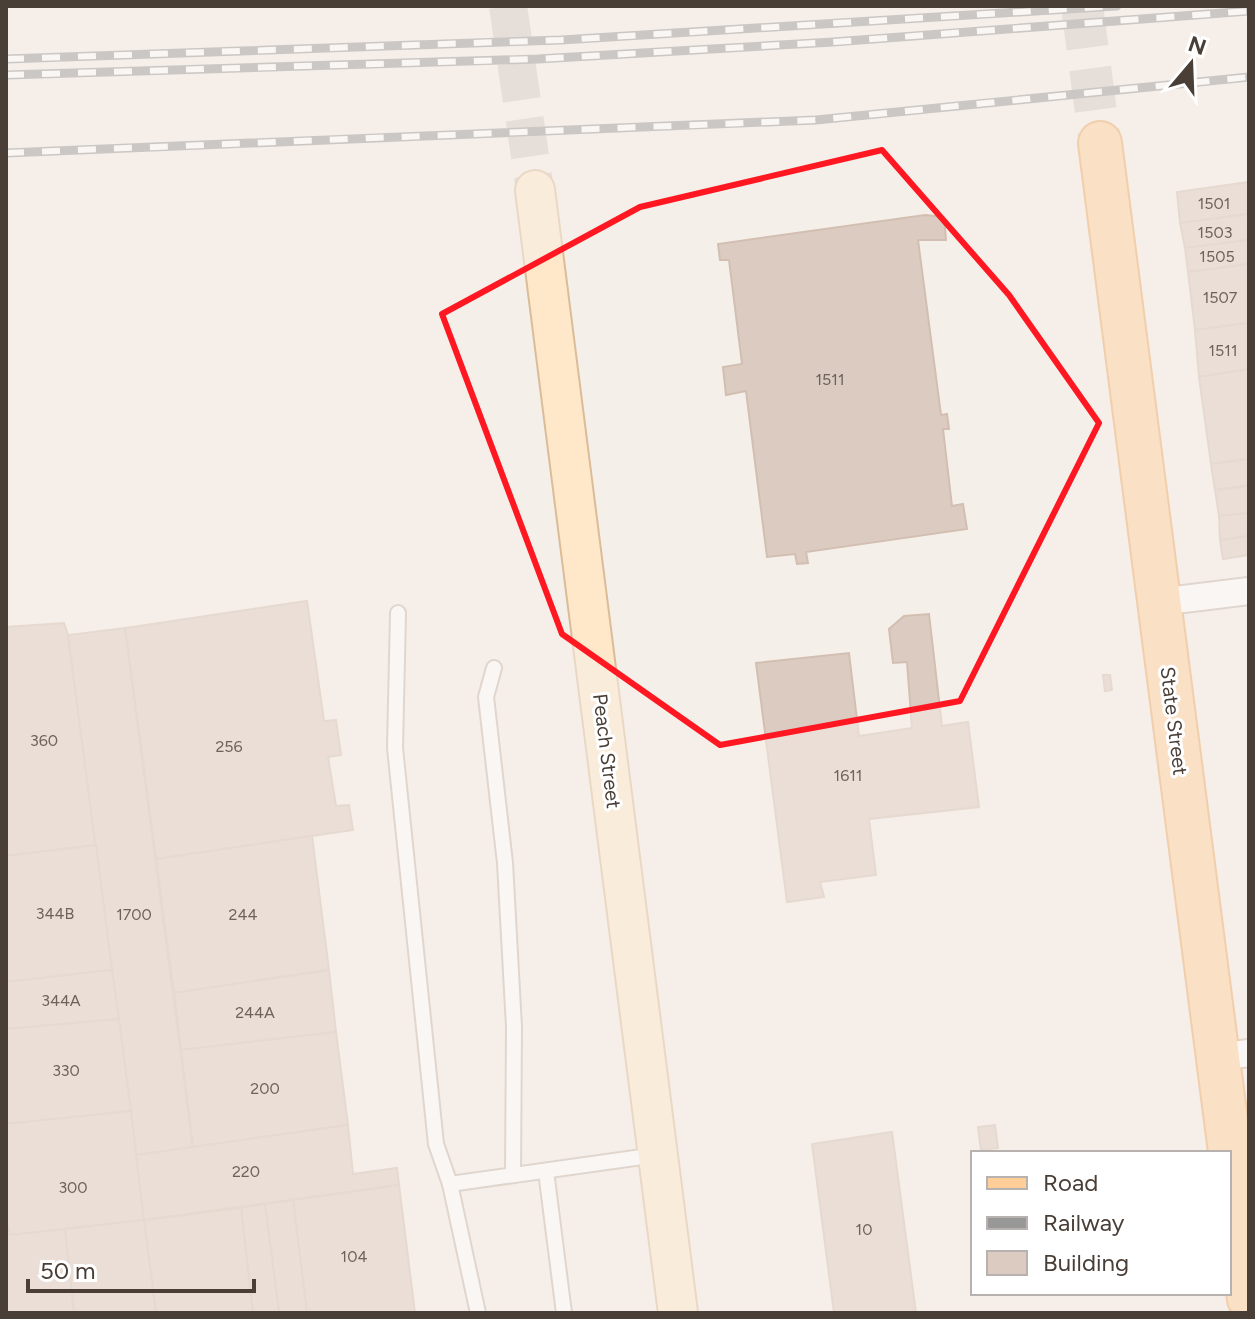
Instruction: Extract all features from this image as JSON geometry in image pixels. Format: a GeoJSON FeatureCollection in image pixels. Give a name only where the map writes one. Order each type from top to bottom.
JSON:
{"type":"FeatureCollection","features":[{"type":"Feature","properties":{"kind":"main road","name":"State Street"},"geometry":{"type":"LineString","coordinates":[[1100,143],[1159,602],[1233,1055],[1249,1299]]}},
{"type":"Feature","properties":{"kind":"main road","name":"Peach Street"},"geometry":{"type":"LineString","coordinates":[[535,190],[678,1313]]}},
{"type":"Feature","properties":{"kind":"street"},"geometry":{"type":"LineString","coordinates":[[1159,602],[1249,591]]}},
{"type":"Feature","properties":{"kind":"lane"},"geometry":{"type":"LineString","coordinates":[[398,613],[395,748],[436,1144],[450,1184],[478,1313]]}},
{"type":"Feature","properties":{"kind":"lane"},"geometry":{"type":"LineString","coordinates":[[494,668],[486,697],[505,863],[514,1027],[513,1175]]}},
{"type":"Feature","properties":{"kind":"lane"},"geometry":{"type":"LineString","coordinates":[[450,1184],[657,1155]]}},
{"type":"Feature","properties":{"kind":"lane"},"geometry":{"type":"LineString","coordinates":[[546,1171],[564,1313]]}},
{"type":"Feature","properties":{"kind":"highlighted area"},"geometry":{"type":"Polygon","coordinates":[[[882,150],[1009,295],[1099,423],[960,701],[720,745],[562,634],[442,314],[640,207],[882,150]]]}},
{"type":"Feature","properties":{"kind":"building"},"geometry":{"type":"Polygon","coordinates":[[[1249,182],[1249,214],[1180,223],[1177,192],[1249,182]]]}},
{"type":"Feature","properties":{"kind":"building"},"geometry":{"type":"Polygon","coordinates":[[[1249,214],[1249,240],[1185,248],[1180,223],[1249,214]]]}},
{"type":"Feature","properties":{"kind":"building"},"geometry":{"type":"Polygon","coordinates":[[[925,215],[944,217],[946,240],[918,240],[941,415],[947,414],[949,429],[943,429],[952,506],[963,504],[967,529],[806,552],[808,563],[797,564],[795,554],[767,557],[746,391],[726,395],[723,367],[742,364],[729,260],[720,260],[718,244],[925,215]]]}},
{"type":"Feature","properties":{"kind":"building"},"geometry":{"type":"Polygon","coordinates":[[[1249,240],[1249,264],[1188,272],[1185,248],[1249,240]]]}},
{"type":"Feature","properties":{"kind":"building"},"geometry":{"type":"Polygon","coordinates":[[[1249,264],[1249,323],[1195,330],[1188,272],[1249,264]]]}},
{"type":"Feature","properties":{"kind":"building"},"geometry":{"type":"Polygon","coordinates":[[[1249,323],[1249,369],[1199,377],[1195,330],[1249,323]]]}},
{"type":"Feature","properties":{"kind":"building"},"geometry":{"type":"Polygon","coordinates":[[[1249,369],[1249,459],[1211,464],[1199,377],[1249,369]]]}},
{"type":"Feature","properties":{"kind":"building"},"geometry":{"type":"Polygon","coordinates":[[[1249,459],[1249,485],[1215,490],[1211,464],[1249,459]]]}},
{"type":"Feature","properties":{"kind":"building"},"geometry":{"type":"Polygon","coordinates":[[[1249,486],[1249,513],[1219,516],[1215,490],[1249,486]]]}},
{"type":"Feature","properties":{"kind":"building"},"geometry":{"type":"Polygon","coordinates":[[[1249,513],[1249,536],[1220,540],[1219,516],[1249,513]]]}},
{"type":"Feature","properties":{"kind":"building"},"geometry":{"type":"Polygon","coordinates":[[[1249,536],[1249,555],[1223,559],[1220,540],[1249,536]]]}},
{"type":"Feature","properties":{"kind":"building"},"geometry":{"type":"Polygon","coordinates":[[[307,601],[324,721],[336,720],[341,755],[328,757],[336,806],[349,805],[353,830],[156,859],[125,628],[307,601]]]}},
{"type":"Feature","properties":{"kind":"building"},"geometry":{"type":"Polygon","coordinates":[[[929,614],[942,726],[968,722],[979,807],[869,819],[876,875],[820,882],[824,897],[787,902],[756,663],[849,653],[859,736],[912,728],[907,662],[893,663],[889,629],[904,616],[929,614]]]}},
{"type":"Feature","properties":{"kind":"building"},"geometry":{"type":"Polygon","coordinates":[[[64,623],[96,845],[6,856],[6,627],[64,623]]]}},
{"type":"Feature","properties":{"kind":"building"},"geometry":{"type":"Polygon","coordinates":[[[125,628],[193,1147],[136,1155],[68,635],[125,628]]]}},
{"type":"Feature","properties":{"kind":"building"},"geometry":{"type":"Polygon","coordinates":[[[1103,675],[1110,675],[1112,690],[1105,691],[1103,675]]]}},
{"type":"Feature","properties":{"kind":"building"},"geometry":{"type":"Polygon","coordinates":[[[312,836],[329,970],[174,993],[156,859],[312,836]]]}},
{"type":"Feature","properties":{"kind":"building"},"geometry":{"type":"Polygon","coordinates":[[[96,845],[112,970],[6,982],[6,856],[96,845]]]}},
{"type":"Feature","properties":{"kind":"building"},"geometry":{"type":"Polygon","coordinates":[[[112,970],[119,1019],[6,1029],[6,982],[112,970]]]}},
{"type":"Feature","properties":{"kind":"building"},"geometry":{"type":"Polygon","coordinates":[[[329,970],[336,1032],[181,1050],[174,993],[329,970]]]}},
{"type":"Feature","properties":{"kind":"building"},"geometry":{"type":"Polygon","coordinates":[[[119,1019],[131,1111],[6,1124],[6,1029],[119,1019]]]}},
{"type":"Feature","properties":{"kind":"building"},"geometry":{"type":"Polygon","coordinates":[[[336,1032],[348,1125],[193,1147],[181,1050],[336,1032]]]}},
{"type":"Feature","properties":{"kind":"building"},"geometry":{"type":"Polygon","coordinates":[[[131,1111],[144,1220],[10,1235],[6,1219],[6,1124],[131,1111]]]}},
{"type":"Feature","properties":{"kind":"building"},"geometry":{"type":"Polygon","coordinates":[[[348,1125],[353,1174],[397,1168],[399,1185],[144,1220],[136,1155],[348,1125]]]}},
{"type":"Feature","properties":{"kind":"building"},"geometry":{"type":"Polygon","coordinates":[[[995,1125],[998,1148],[981,1150],[978,1127],[995,1125]]]}},
{"type":"Feature","properties":{"kind":"building"},"geometry":{"type":"Polygon","coordinates":[[[892,1132],[916,1313],[834,1313],[812,1144],[892,1132]]]}},
{"type":"Feature","properties":{"kind":"building"},"geometry":{"type":"Polygon","coordinates":[[[399,1185],[415,1313],[307,1313],[293,1200],[399,1185]]]}},
{"type":"Feature","properties":{"kind":"building"},"geometry":{"type":"Polygon","coordinates":[[[293,1200],[307,1313],[279,1313],[265,1204],[293,1200]]]}},
{"type":"Feature","properties":{"kind":"building"},"geometry":{"type":"Polygon","coordinates":[[[265,1204],[279,1313],[253,1313],[241,1208],[265,1204]]]}},
{"type":"Feature","properties":{"kind":"building"},"geometry":{"type":"Polygon","coordinates":[[[241,1208],[253,1313],[156,1313],[144,1220],[241,1208]]]}},
{"type":"Feature","properties":{"kind":"building"},"geometry":{"type":"Polygon","coordinates":[[[6,1219],[10,1235],[65,1229],[74,1313],[6,1313],[6,1219]]]}},
{"type":"Feature","properties":{"kind":"building"},"geometry":{"type":"Polygon","coordinates":[[[144,1220],[156,1313],[74,1313],[65,1229],[144,1220]]]}},
{"type":"Feature","properties":{"kind":"tunnel"},"geometry":{"type":"LineString","coordinates":[[508,6],[535,190]]}},
{"type":"Feature","properties":{"kind":"tunnel"},"geometry":{"type":"LineString","coordinates":[[1082,6],[1100,143]]}},
{"type":"Feature","properties":{"kind":"railway"},"geometry":{"type":"LineString","coordinates":[[6,59],[561,40],[1117,6]]}},
{"type":"Feature","properties":{"kind":"railway"},"geometry":{"type":"LineString","coordinates":[[6,75],[538,59],[833,42],[1249,11]]}},
{"type":"Feature","properties":{"kind":"railway"},"geometry":{"type":"LineString","coordinates":[[6,153],[816,120],[1249,77]]}}]}
